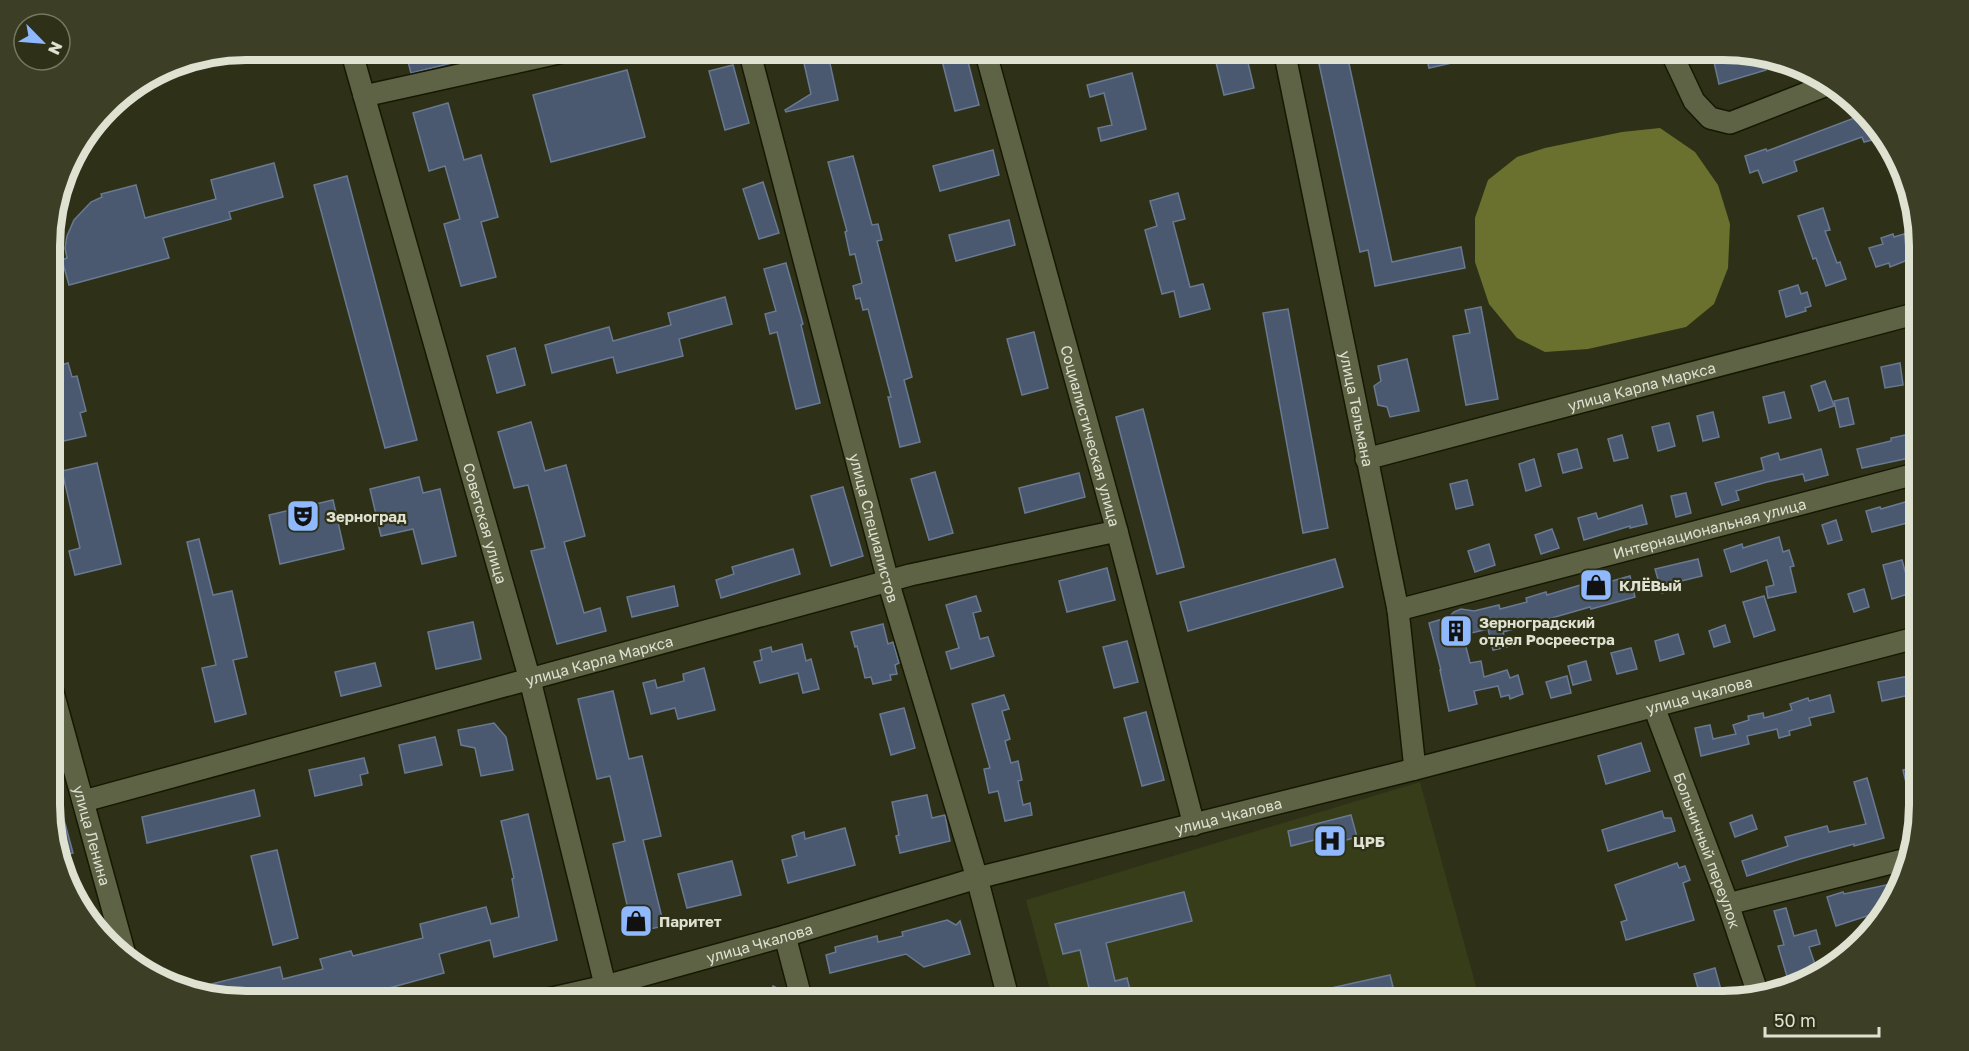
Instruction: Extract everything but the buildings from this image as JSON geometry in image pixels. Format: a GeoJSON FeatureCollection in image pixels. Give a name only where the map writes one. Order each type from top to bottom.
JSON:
{"type":"FeatureCollection","features":[{"type":"Feature","properties":{"kind":"street","name":"Советская улица"},"geometry":{"type":"LineString","coordinates":[[354,60],[530,680],[607,991]]}},
{"type":"Feature","properties":{"kind":"street"},"geometry":{"type":"LineString","coordinates":[[364,96],[527,60]]}},
{"type":"Feature","properties":{"kind":"street","name":"улица Специалистов"},"geometry":{"type":"LineString","coordinates":[[752,60],[888,581],[978,878],[1006,991]]}},
{"type":"Feature","properties":{"kind":"street","name":"Социалистическая улица"},"geometry":{"type":"LineString","coordinates":[[988,60],[1117,531],[1194,825]]}},
{"type":"Feature","properties":{"kind":"street","name":"улица Тельмана"},"geometry":{"type":"LineString","coordinates":[[1286,60],[1398,610],[1415,769]]}},
{"type":"Feature","properties":{"kind":"street"},"geometry":{"type":"LineString","coordinates":[[1675,60],[1694,101],[1710,118],[1730,123],[1820,88]]}},
{"type":"Feature","properties":{"kind":"street","name":"улица Карла Маркса"},"geometry":{"type":"LineString","coordinates":[[1366,459],[1909,315]]}},
{"type":"Feature","properties":{"kind":"street","name":"Интернациональная улица"},"geometry":{"type":"LineString","coordinates":[[1398,610],[1909,474]]}},
{"type":"Feature","properties":{"kind":"street","name":"улица Карла Маркса"},"geometry":{"type":"LineString","coordinates":[[84,801],[888,581],[1117,531]]}},
{"type":"Feature","properties":{"kind":"street","name":"улица Чкалова"},"geometry":{"type":"LineString","coordinates":[[613,991],[978,878],[1415,769],[1909,640]]}},
{"type":"Feature","properties":{"kind":"street","name":"Больничный переулок"},"geometry":{"type":"LineString","coordinates":[[1654,707],[1728,904],[1756,988]]}},
{"type":"Feature","properties":{"kind":"street","name":"улица Ленина"},"geometry":{"type":"LineString","coordinates":[[60,755],[84,801],[122,944]]}},
{"type":"Feature","properties":{"kind":"street"},"geometry":{"type":"LineString","coordinates":[[1728,904],[1900,861]]}},
{"type":"Feature","properties":{"kind":"street"},"geometry":{"type":"LineString","coordinates":[[785,936],[799,991]]}},
{"type":"Feature","properties":{"kind":"shaded area"},"geometry":{"type":"Polygon","coordinates":[[[1660,128],[1695,152],[1718,185],[1730,224],[1728,268],[1714,304],[1686,327],[1588,349],[1545,352],[1517,338],[1489,304],[1475,262],[1475,218],[1488,180],[1517,157],[1545,148],[1622,132],[1660,128]]]}},
{"type":"Feature","properties":{"kind":"shaded area","name":"ЦРБ"},"geometry":{"type":"Polygon","coordinates":[[[1420,782],[1477,991],[1050,991],[1026,900],[1420,782]]]}},
{"type":"Feature","properties":{"kind":"place","name":"Зерноград"},"geometry":{"type":"Point","coordinates":[303,516]}},
{"type":"Feature","properties":{"kind":"place","name":"КЛЁВый"},"geometry":{"type":"Point","coordinates":[1596,585]}},
{"type":"Feature","properties":{"kind":"place","name":"Зерноградский отдел Росреестра"},"geometry":{"type":"Point","coordinates":[1456,631]}},
{"type":"Feature","properties":{"kind":"place","name":"ЦРБ"},"geometry":{"type":"Point","coordinates":[1330,841]}},
{"type":"Feature","properties":{"kind":"place","name":"Паритет"},"geometry":{"type":"Point","coordinates":[636,921]}}]}
